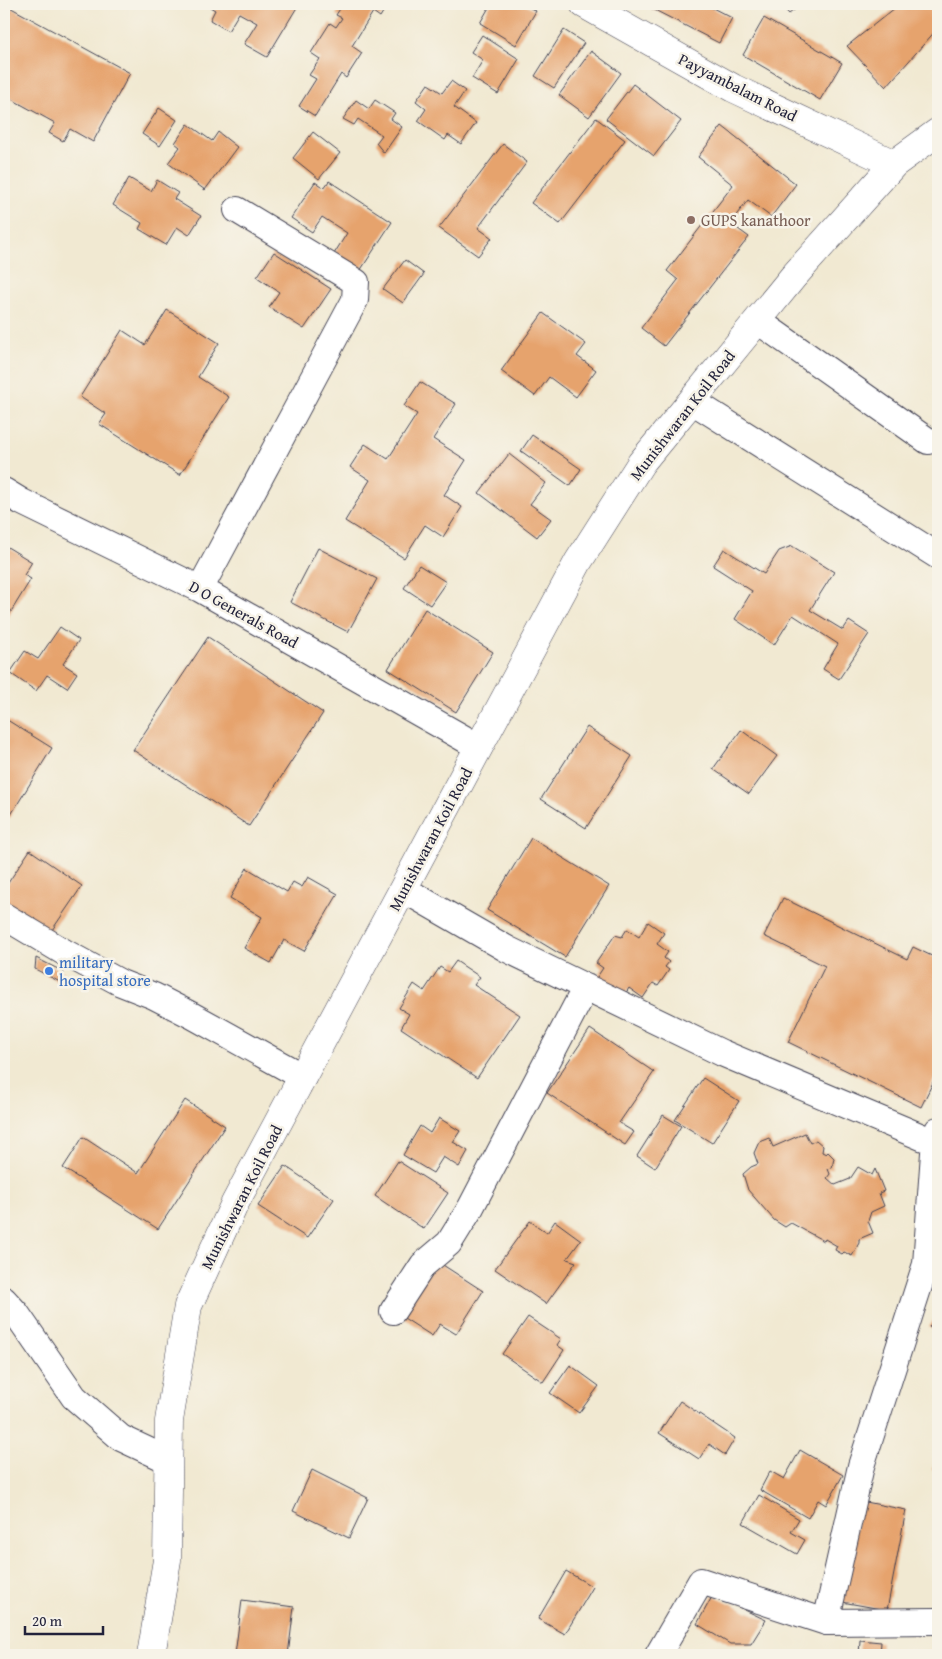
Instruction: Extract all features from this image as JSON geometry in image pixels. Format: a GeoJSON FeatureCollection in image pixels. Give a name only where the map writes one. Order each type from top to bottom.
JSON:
{"type":"FeatureCollection","features":[{"type":"Feature","properties":{"kind":"main road","name":"Payyambalam Road"},"geometry":{"type":"LineString","coordinates":[[585,4],[733,88],[894,164]]}},
{"type":"Feature","properties":{"kind":"main road","name":"Munishwaran Koil Road"},"geometry":{"type":"LineString","coordinates":[[151,1655],[167,1560],[169,1421],[188,1306],[235,1203],[578,562],[641,463],[793,277],[894,164],[938,132]]}},
{"type":"Feature","properties":{"kind":"street"},"geometry":{"type":"LineString","coordinates":[[200,589],[355,300],[356,282],[237,210]]}},
{"type":"Feature","properties":{"kind":"street"},"geometry":{"type":"LineString","coordinates":[[758,321],[928,441]]}},
{"type":"Feature","properties":{"kind":"street"},"geometry":{"type":"LineString","coordinates":[[692,401],[938,556]]}},
{"type":"Feature","properties":{"kind":"street","name":"D O Generals Road"},"geometry":{"type":"LineString","coordinates":[[4,491],[22,502],[200,589],[479,747]]}},
{"type":"Feature","properties":{"kind":"street"},"geometry":{"type":"LineString","coordinates":[[404,889],[507,949],[722,1053],[924,1138],[937,1136],[926,1264],[861,1466],[826,1622]]}},
{"type":"Feature","properties":{"kind":"street"},"geometry":{"type":"LineString","coordinates":[[4,916],[121,983],[154,996],[193,1016],[303,1078]]}},
{"type":"Feature","properties":{"kind":"street"},"geometry":{"type":"LineString","coordinates":[[393,1311],[423,1265],[449,1243],[470,1208],[586,987]]}},
{"type":"Feature","properties":{"kind":"street"},"geometry":{"type":"LineString","coordinates":[[4,1300],[16,1313],[74,1397],[121,1438],[168,1460]]}},
{"type":"Feature","properties":{"kind":"street"},"geometry":{"type":"LineString","coordinates":[[658,1655],[701,1581],[826,1622],[938,1621]]}},
{"type":"Feature","properties":{"kind":"building"},"geometry":{"type":"Polygon","coordinates":[[[4,4],[130,73],[93,142],[70,129],[63,141],[49,133],[55,123],[4,95],[4,4]]]}},
{"type":"Feature","properties":{"kind":"building"},"geometry":{"type":"Polygon","coordinates":[[[205,4],[299,4],[267,57],[244,44],[257,23],[239,13],[228,31],[210,20],[215,10],[205,4]]]}},
{"type":"Feature","properties":{"kind":"building"},"geometry":{"type":"Polygon","coordinates":[[[343,4],[388,4],[380,17],[373,12],[352,46],[362,53],[346,78],[341,74],[315,116],[299,106],[316,79],[309,75],[320,59],[311,53],[330,23],[336,27],[342,18],[336,15],[343,4]]]}},
{"type":"Feature","properties":{"kind":"building"},"geometry":{"type":"Polygon","coordinates":[[[491,4],[523,4],[536,11],[516,45],[480,23],[491,4]]]}},
{"type":"Feature","properties":{"kind":"building"},"geometry":{"type":"Polygon","coordinates":[[[643,4],[705,4],[732,18],[719,43],[643,4]]]}},
{"type":"Feature","properties":{"kind":"building"},"geometry":{"type":"Polygon","coordinates":[[[780,4],[802,4],[789,14],[780,4]]]}},
{"type":"Feature","properties":{"kind":"building"},"geometry":{"type":"Polygon","coordinates":[[[900,4],[938,4],[938,28],[886,87],[847,46],[900,4]]]}},
{"type":"Feature","properties":{"kind":"building"},"geometry":{"type":"Polygon","coordinates":[[[764,18],[842,63],[820,100],[743,55],[764,18]]]}},
{"type":"Feature","properties":{"kind":"building"},"geometry":{"type":"Polygon","coordinates":[[[564,30],[584,43],[554,88],[535,76],[564,30]]]}},
{"type":"Feature","properties":{"kind":"building"},"geometry":{"type":"Polygon","coordinates":[[[482,35],[519,59],[498,94],[472,78],[483,60],[471,52],[482,35]]]}},
{"type":"Feature","properties":{"kind":"building"},"geometry":{"type":"Polygon","coordinates":[[[591,51],[621,73],[589,117],[559,95],[591,51]]]}},
{"type":"Feature","properties":{"kind":"building"},"geometry":{"type":"Polygon","coordinates":[[[451,81],[465,91],[454,107],[476,123],[461,144],[448,135],[445,140],[418,121],[426,109],[416,101],[428,84],[442,93],[451,81]]]}},
{"type":"Feature","properties":{"kind":"building"},"geometry":{"type":"Polygon","coordinates":[[[633,84],[681,121],[654,156],[606,119],[633,84]]]}},
{"type":"Feature","properties":{"kind":"building"},"geometry":{"type":"Polygon","coordinates":[[[356,100],[369,109],[375,100],[395,113],[391,119],[402,127],[384,153],[376,143],[382,135],[358,119],[354,125],[343,119],[356,100]]]}},
{"type":"Feature","properties":{"kind":"building"},"geometry":{"type":"Polygon","coordinates":[[[159,108],[177,120],[160,146],[142,134],[159,108]]]}},
{"type":"Feature","properties":{"kind":"building"},"geometry":{"type":"Polygon","coordinates":[[[596,118],[625,140],[560,224],[531,203],[596,118]]]}},
{"type":"Feature","properties":{"kind":"building"},"geometry":{"type":"Polygon","coordinates":[[[188,124],[212,141],[218,132],[237,147],[205,190],[168,163],[180,147],[175,143],[188,124]]]}},
{"type":"Feature","properties":{"kind":"building"},"geometry":{"type":"Polygon","coordinates":[[[722,126],[796,184],[771,217],[748,200],[730,223],[749,237],[664,346],[641,328],[678,280],[667,271],[733,185],[698,157],[722,126]]]}},
{"type":"Feature","properties":{"kind":"building"},"geometry":{"type":"Polygon","coordinates":[[[313,132],[340,153],[319,179],[293,158],[313,132]]]}},
{"type":"Feature","properties":{"kind":"building"},"geometry":{"type":"Polygon","coordinates":[[[503,144],[527,162],[478,228],[492,238],[478,256],[439,228],[503,144]]]}},
{"type":"Feature","properties":{"kind":"building"},"geometry":{"type":"Polygon","coordinates":[[[129,178],[151,191],[157,180],[178,193],[174,199],[201,216],[189,235],[177,227],[166,245],[139,229],[142,223],[113,205],[129,178]]]}},
{"type":"Feature","properties":{"kind":"building"},"geometry":{"type":"Polygon","coordinates":[[[329,181],[392,222],[360,271],[334,254],[347,233],[322,217],[312,232],[291,218],[315,182],[324,188],[329,181]]]}},
{"type":"Feature","properties":{"kind":"building"},"geometry":{"type":"Polygon","coordinates":[[[274,252],[331,289],[304,329],[269,307],[279,292],[257,277],[274,252]]]}},
{"type":"Feature","properties":{"kind":"building"},"geometry":{"type":"Polygon","coordinates":[[[405,260],[424,274],[403,303],[383,289],[405,260]]]}},
{"type":"Feature","properties":{"kind":"building"},"geometry":{"type":"Polygon","coordinates":[[[167,310],[219,343],[198,377],[229,397],[180,475],[99,424],[106,414],[80,397],[122,330],[145,345],[167,310]]]}},
{"type":"Feature","properties":{"kind":"building"},"geometry":{"type":"Polygon","coordinates":[[[543,313],[586,344],[577,356],[596,370],[576,397],[549,377],[535,396],[501,371],[543,313]]]}},
{"type":"Feature","properties":{"kind":"building"},"geometry":{"type":"Polygon","coordinates":[[[420,382],[456,404],[433,439],[466,460],[444,495],[462,507],[443,537],[425,525],[404,558],[345,521],[370,480],[350,467],[365,444],[388,459],[417,414],[404,406],[420,382]]]}},
{"type":"Feature","properties":{"kind":"building"},"geometry":{"type":"Polygon","coordinates":[[[532,435],[581,469],[570,486],[521,451],[532,435]]]}},
{"type":"Feature","properties":{"kind":"building"},"geometry":{"type":"Polygon","coordinates":[[[509,454],[546,483],[530,504],[551,519],[537,537],[479,493],[509,454]]]}},
{"type":"Feature","properties":{"kind":"building"},"geometry":{"type":"Polygon","coordinates":[[[4,545],[32,562],[24,575],[31,579],[4,623],[4,545]]]}},
{"type":"Feature","properties":{"kind":"building"},"geometry":{"type":"Polygon","coordinates":[[[792,546],[834,572],[810,610],[843,630],[849,621],[869,634],[839,679],[823,669],[838,644],[793,615],[774,645],[735,619],[752,591],[713,566],[724,549],[764,574],[779,551],[792,546]]]}},
{"type":"Feature","properties":{"kind":"building"},"geometry":{"type":"Polygon","coordinates":[[[318,548],[377,579],[348,632],[290,602],[318,548]]]}},
{"type":"Feature","properties":{"kind":"building"},"geometry":{"type":"Polygon","coordinates":[[[419,565],[446,582],[430,605],[404,588],[419,565]]]}},
{"type":"Feature","properties":{"kind":"building"},"geometry":{"type":"Polygon","coordinates":[[[425,609],[493,652],[456,712],[388,669],[425,609]]]}},
{"type":"Feature","properties":{"kind":"building"},"geometry":{"type":"Polygon","coordinates":[[[60,627],[79,640],[63,664],[77,673],[67,688],[47,675],[36,691],[10,673],[25,651],[38,659],[60,627]]]}},
{"type":"Feature","properties":{"kind":"building"},"geometry":{"type":"Polygon","coordinates":[[[208,637],[323,713],[249,826],[133,750],[208,637]]]}},
{"type":"Feature","properties":{"kind":"building"},"geometry":{"type":"Polygon","coordinates":[[[4,718],[52,748],[4,826],[4,718]]]}},
{"type":"Feature","properties":{"kind":"building"},"geometry":{"type":"Polygon","coordinates":[[[587,727],[632,756],[586,828],[541,799],[587,727]]]}},
{"type":"Feature","properties":{"kind":"building"},"geometry":{"type":"Polygon","coordinates":[[[741,730],[777,756],[749,794],[713,769],[741,730]]]}},
{"type":"Feature","properties":{"kind":"building"},"geometry":{"type":"Polygon","coordinates":[[[531,838],[609,886],[565,957],[487,910],[531,838]]]}},
{"type":"Feature","properties":{"kind":"building"},"geometry":{"type":"Polygon","coordinates":[[[30,850],[82,886],[50,933],[4,902],[4,889],[30,850]]]}},
{"type":"Feature","properties":{"kind":"building"},"geometry":{"type":"Polygon","coordinates":[[[247,868],[287,892],[293,882],[302,887],[308,877],[338,894],[304,951],[284,940],[271,963],[244,948],[262,917],[230,898],[247,868]]]}},
{"type":"Feature","properties":{"kind":"building"},"geometry":{"type":"Polygon","coordinates":[[[783,898],[907,959],[913,947],[938,959],[938,1072],[921,1107],[788,1042],[825,966],[764,936],[783,898]]]}},
{"type":"Feature","properties":{"kind":"building"},"geometry":{"type":"Polygon","coordinates":[[[648,922],[664,933],[657,944],[668,952],[664,958],[669,962],[665,967],[669,970],[658,986],[653,983],[643,998],[629,988],[622,999],[595,980],[603,968],[596,963],[615,935],[622,937],[627,929],[639,937],[648,922]]]}},
{"type":"Feature","properties":{"kind":"building","name":"military hospital store"},"geometry":{"type":"Polygon","coordinates":[[[36,958],[64,972],[60,982],[35,969],[36,958]]]}},
{"type":"Feature","properties":{"kind":"building"},"geometry":{"type":"Polygon","coordinates":[[[456,961],[480,977],[474,985],[520,1015],[477,1078],[401,1028],[409,1014],[399,1008],[414,984],[424,991],[440,967],[448,972],[456,961]]]}},
{"type":"Feature","properties":{"kind":"building"},"geometry":{"type":"Polygon","coordinates":[[[590,1029],[654,1072],[619,1123],[634,1132],[625,1145],[547,1093],[590,1029]]]}},
{"type":"Feature","properties":{"kind":"building"},"geometry":{"type":"Polygon","coordinates":[[[703,1078],[739,1101],[712,1143],[675,1120],[703,1078]]]}},
{"type":"Feature","properties":{"kind":"building"},"geometry":{"type":"Polygon","coordinates":[[[185,1100],[225,1126],[158,1229],[63,1168],[83,1137],[138,1173],[185,1100]]]}},
{"type":"Feature","properties":{"kind":"building"},"geometry":{"type":"Polygon","coordinates":[[[663,1115],[681,1126],[655,1168],[637,1156],[663,1115]]]}},
{"type":"Feature","properties":{"kind":"building"},"geometry":{"type":"Polygon","coordinates":[[[439,1118],[460,1131],[453,1142],[468,1151],[459,1167],[443,1157],[433,1173],[403,1155],[420,1126],[430,1133],[439,1118]]]}},
{"type":"Feature","properties":{"kind":"building"},"geometry":{"type":"Polygon","coordinates":[[[805,1133],[810,1143],[816,1140],[823,1146],[822,1152],[826,1154],[828,1152],[834,1158],[832,1168],[828,1169],[830,1174],[827,1178],[835,1185],[850,1179],[858,1167],[872,1175],[875,1169],[884,1191],[879,1193],[884,1206],[871,1212],[868,1221],[873,1233],[859,1239],[859,1243],[852,1256],[844,1252],[842,1254],[835,1250],[837,1246],[791,1223],[785,1227],[774,1220],[748,1190],[743,1174],[758,1164],[754,1153],[759,1142],[769,1138],[773,1147],[805,1133]]]}},
{"type":"Feature","properties":{"kind":"building"},"geometry":{"type":"Polygon","coordinates":[[[398,1161],[448,1193],[424,1229],[375,1196],[398,1161]]]}},
{"type":"Feature","properties":{"kind":"building"},"geometry":{"type":"Polygon","coordinates":[[[285,1166],[334,1199],[307,1238],[258,1206],[285,1166]]]}},
{"type":"Feature","properties":{"kind":"building"},"geometry":{"type":"Polygon","coordinates":[[[530,1221],[547,1233],[555,1221],[581,1240],[567,1259],[576,1262],[546,1304],[495,1269],[530,1221]]]}},
{"type":"Feature","properties":{"kind":"building"},"geometry":{"type":"Polygon","coordinates":[[[429,1256],[483,1291],[456,1334],[440,1324],[432,1336],[393,1311],[429,1256]]]}},
{"type":"Feature","properties":{"kind":"building"},"geometry":{"type":"Polygon","coordinates":[[[938,1314],[938,1333],[929,1327],[938,1314]]]}},
{"type":"Feature","properties":{"kind":"building"},"geometry":{"type":"Polygon","coordinates":[[[528,1317],[561,1339],[557,1345],[564,1350],[543,1382],[502,1354],[528,1317]]]}},
{"type":"Feature","properties":{"kind":"building"},"geometry":{"type":"Polygon","coordinates":[[[570,1365],[599,1386],[579,1413],[550,1393],[570,1365]]]}},
{"type":"Feature","properties":{"kind":"building"},"geometry":{"type":"Polygon","coordinates":[[[680,1401],[735,1438],[725,1455],[709,1444],[699,1459],[659,1433],[680,1401]]]}},
{"type":"Feature","properties":{"kind":"building"},"geometry":{"type":"Polygon","coordinates":[[[938,1444],[938,1470],[933,1469],[938,1444]]]}},
{"type":"Feature","properties":{"kind":"building"},"geometry":{"type":"Polygon","coordinates":[[[800,1450],[843,1475],[826,1505],[818,1500],[808,1518],[760,1490],[770,1471],[784,1479],[800,1450]]]}},
{"type":"Feature","properties":{"kind":"building"},"geometry":{"type":"Polygon","coordinates":[[[312,1470],[368,1498],[349,1538],[293,1511],[312,1470]]]}},
{"type":"Feature","properties":{"kind":"building"},"geometry":{"type":"Polygon","coordinates":[[[759,1495],[799,1519],[791,1532],[805,1540],[797,1554],[743,1523],[759,1495]]]}},
{"type":"Feature","properties":{"kind":"building"},"geometry":{"type":"Polygon","coordinates":[[[861,1501],[906,1510],[887,1610],[842,1602],[861,1501]]]}},
{"type":"Feature","properties":{"kind":"building"},"geometry":{"type":"Polygon","coordinates":[[[566,1571],[593,1587],[565,1634],[538,1619],[566,1571]]]}},
{"type":"Feature","properties":{"kind":"building"},"geometry":{"type":"Polygon","coordinates":[[[713,1595],[766,1620],[751,1644],[730,1644],[697,1624],[713,1595]]]}},
{"type":"Feature","properties":{"kind":"building"},"geometry":{"type":"Polygon","coordinates":[[[242,1600],[294,1607],[288,1655],[235,1655],[242,1600]]]}},
{"type":"Feature","properties":{"kind":"building"},"geometry":{"type":"Polygon","coordinates":[[[860,1640],[881,1642],[880,1655],[859,1655],[860,1640]]]}},
{"type":"Feature","properties":{"kind":"place","name":"GUPS kanathoor"},"geometry":{"type":"Point","coordinates":[691,220]}},
{"type":"Feature","properties":{"kind":"place","name":"military hospital store"},"geometry":{"type":"Point","coordinates":[49,971]}}]}
